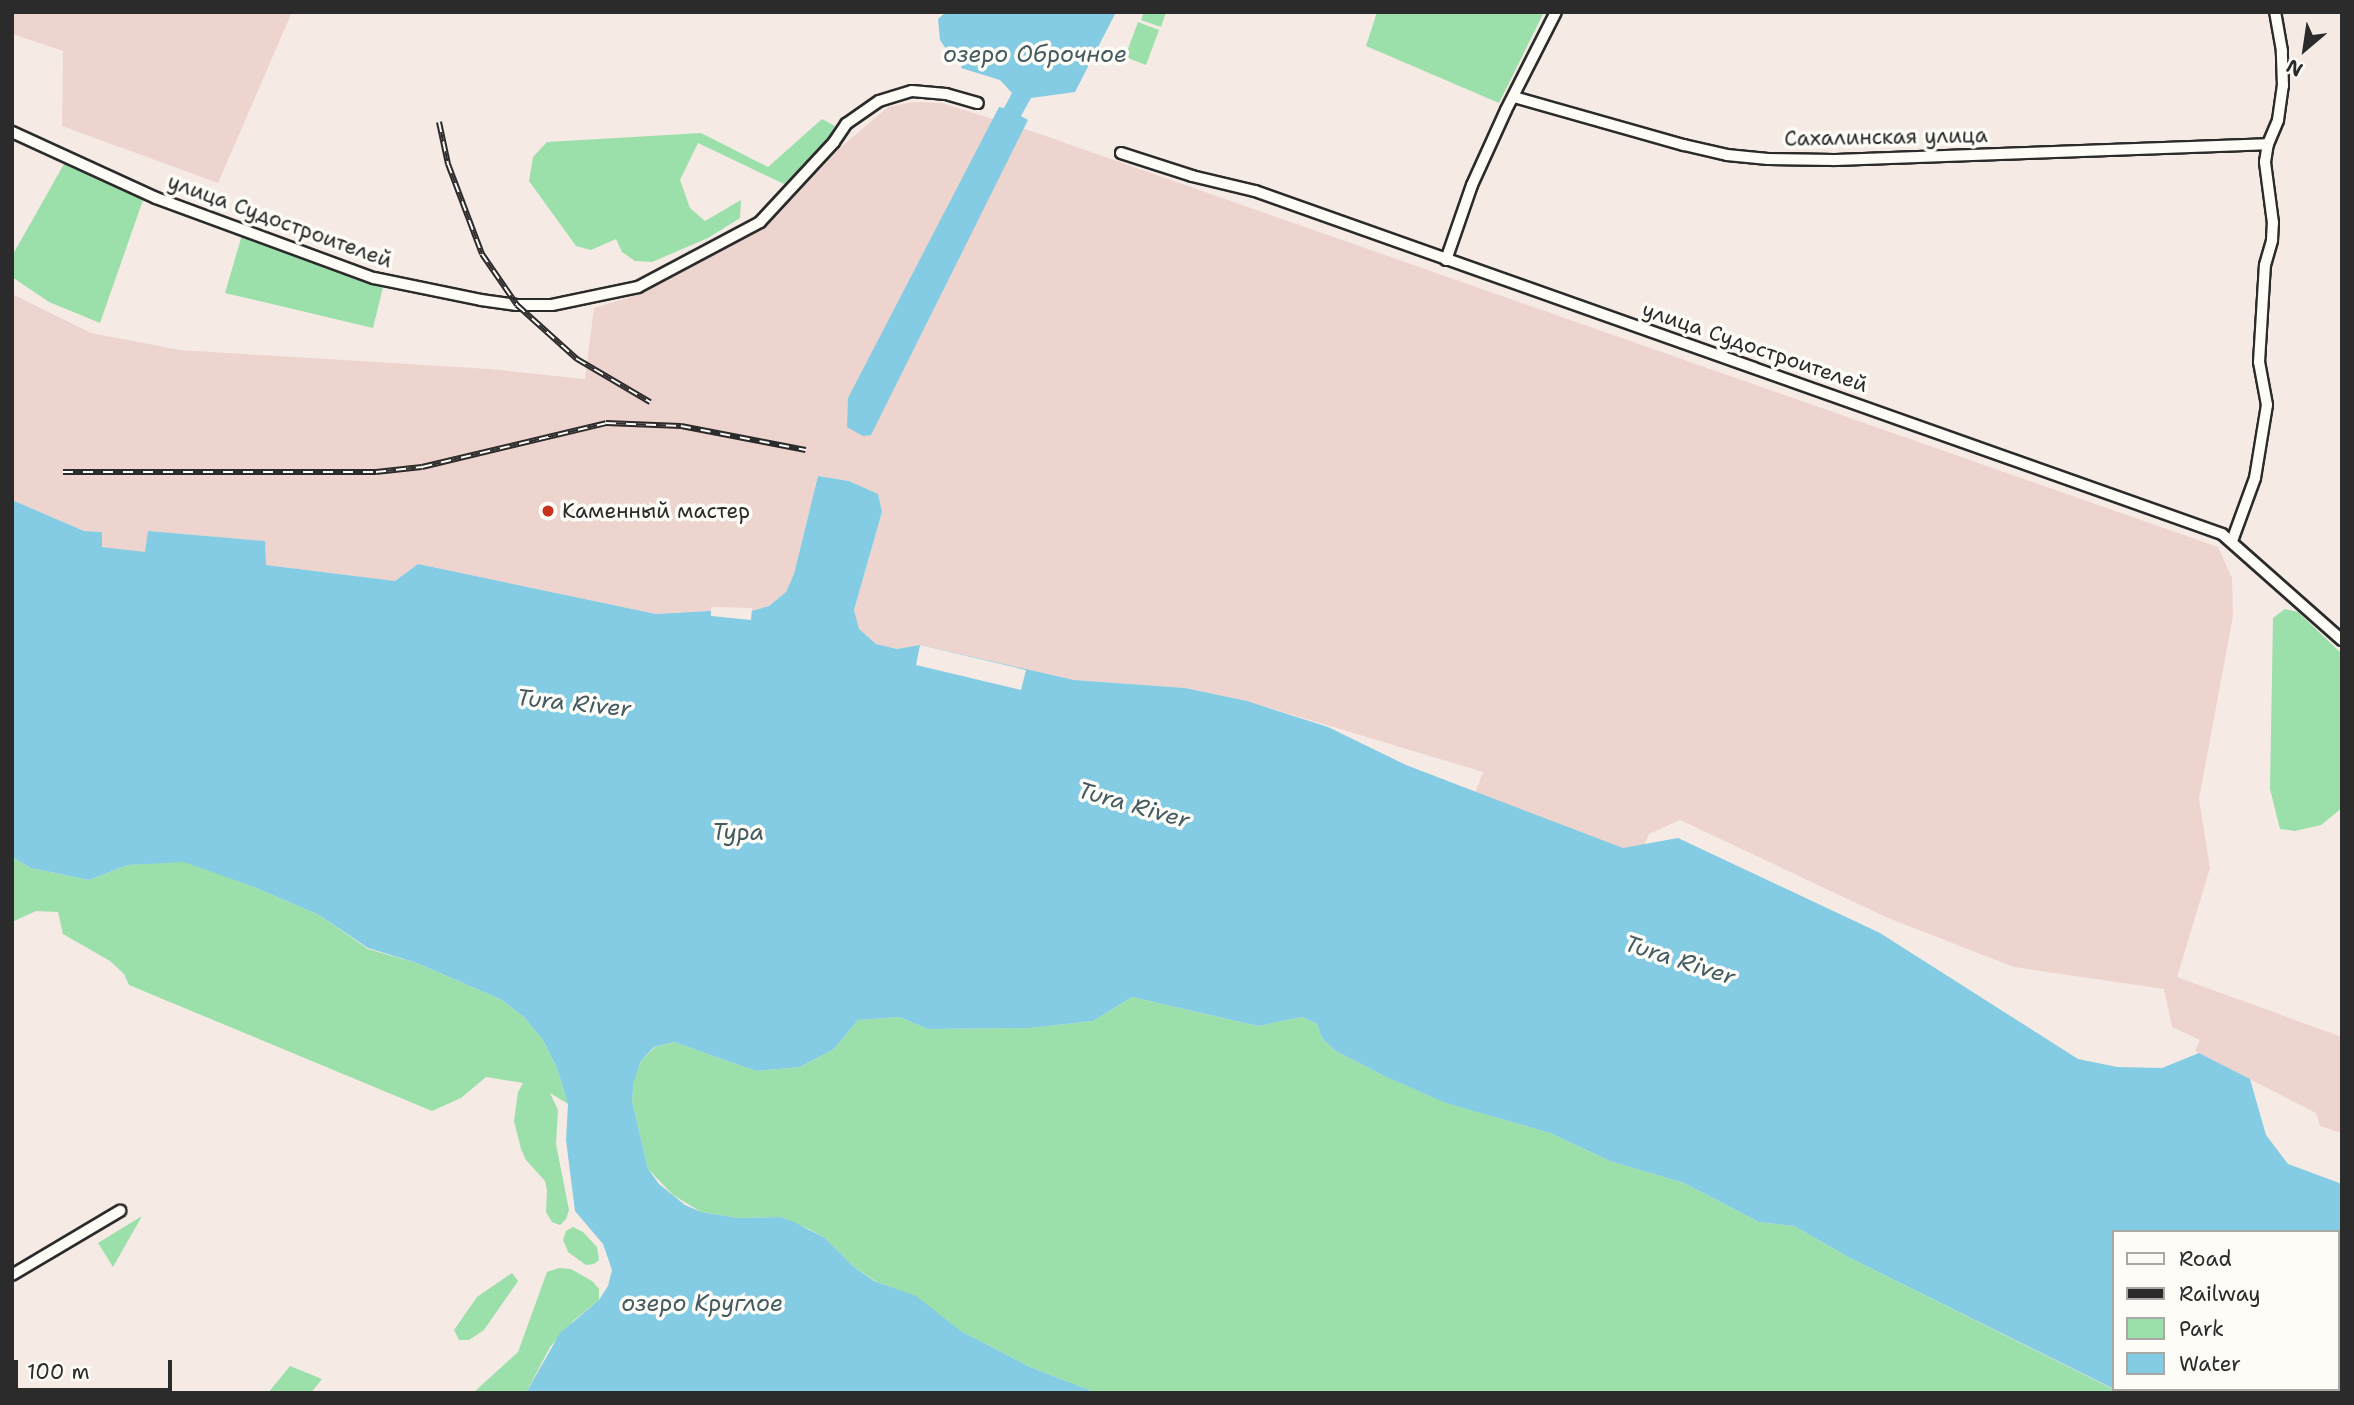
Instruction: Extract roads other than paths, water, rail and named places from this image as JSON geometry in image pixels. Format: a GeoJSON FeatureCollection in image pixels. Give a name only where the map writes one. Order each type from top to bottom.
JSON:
{"type":"FeatureCollection","features":[{"type":"Feature","properties":{"kind":"street"},"geometry":{"type":"LineString","coordinates":[[1446,260],[1472,185],[1556,12]]}},
{"type":"Feature","properties":{"kind":"street"},"geometry":{"type":"LineString","coordinates":[[2232,541],[2255,478],[2267,405],[2259,362],[2264,265],[2273,240],[2265,162],[2267,144],[2278,120],[2283,86],[2282,51],[2275,12]]}},
{"type":"Feature","properties":{"kind":"street","name":"улица Судостроителей"},"geometry":{"type":"LineString","coordinates":[[12,132],[156,198],[374,278],[505,304],[552,305],[638,287],[760,222],[834,142],[846,124],[879,101],[912,91],[946,94],[978,103]]}},
{"type":"Feature","properties":{"kind":"street","name":"Сахалинская улица"},"geometry":{"type":"LineString","coordinates":[[1514,97],[1684,145],[1727,155],[1769,159],[1834,160],[2267,144]]}},
{"type":"Feature","properties":{"kind":"street","name":"улица Судостроителей"},"geometry":{"type":"LineString","coordinates":[[1121,153],[1192,176],[1255,191],[2222,534],[2342,640]]}},
{"type":"Feature","properties":{"kind":"street"},"geometry":{"type":"LineString","coordinates":[[12,1275],[120,1211]]}},
{"type":"Feature","properties":{"kind":"water","name":"озеро Оброчное"},"geometry":{"type":"Polygon","coordinates":[[[946,12],[1116,12],[1075,92],[1031,98],[1021,116],[1028,120],[871,435],[863,436],[847,427],[848,398],[999,107],[1004,108],[1012,93],[1000,80],[961,68],[965,55],[947,50],[940,40],[938,19],[946,12]]]}},
{"type":"Feature","properties":{"kind":"water","name":"Тура"},"geometry":{"type":"Polygon","coordinates":[[[818,476],[849,481],[878,494],[882,512],[854,610],[859,629],[876,644],[897,649],[920,645],[1074,680],[1185,688],[1247,701],[1328,727],[1406,765],[1623,848],[1678,838],[1880,933],[2078,1059],[2117,1067],[2162,1068],[2199,1053],[2250,1079],[2266,1135],[2288,1164],[2342,1184],[2342,1393],[2117,1391],[2340,1391],[2340,1230],[2112,1230],[2112,1389],[1850,1258],[1794,1226],[1759,1222],[1684,1183],[1610,1161],[1550,1133],[1446,1103],[1384,1076],[1334,1050],[1322,1038],[1317,1024],[1302,1017],[1258,1026],[1132,997],[1093,1021],[1030,1028],[928,1029],[899,1017],[858,1020],[834,1049],[800,1067],[756,1071],[674,1042],[654,1047],[641,1061],[634,1081],[632,1101],[648,1169],[659,1184],[685,1205],[701,1212],[738,1218],[780,1217],[794,1222],[825,1238],[854,1267],[874,1281],[916,1296],[961,1331],[1030,1367],[1097,1393],[526,1393],[560,1333],[599,1300],[608,1286],[612,1270],[603,1244],[575,1211],[566,1140],[568,1104],[557,1068],[543,1040],[524,1017],[502,1000],[417,963],[368,948],[319,915],[254,887],[184,862],[128,865],[89,880],[31,868],[12,857],[12,500],[84,531],[102,532],[102,547],[145,552],[148,531],[265,541],[266,565],[395,581],[418,564],[656,614],[748,612],[769,606],[786,592],[794,574],[818,476]]]}},
{"type":"Feature","properties":{"kind":"railway"},"geometry":{"type":"LineString","coordinates":[[439,122],[448,164],[482,254],[517,305],[577,359],[650,402]]}},
{"type":"Feature","properties":{"kind":"railway"},"geometry":{"type":"LineString","coordinates":[[63,472],[376,472],[422,467],[606,423],[681,426],[806,450]]}},
{"type":"Feature","properties":{"kind":"place","name":"Каменный мастер"},"geometry":{"type":"Point","coordinates":[548,511]}},
{"type":"Feature","properties":{"kind":"water label","name":"Tura River"},"geometry":{"type":"Point","coordinates":[574,703]}},
{"type":"Feature","properties":{"kind":"water label","name":"Tura River"},"geometry":{"type":"Point","coordinates":[1134,805]}},
{"type":"Feature","properties":{"kind":"water label","name":"Tura River"},"geometry":{"type":"Point","coordinates":[1680,960]}},
{"type":"Feature","properties":{"kind":"water label","name":"озеро Круглое"},"geometry":{"type":"Point","coordinates":[702,1303]}}]}
